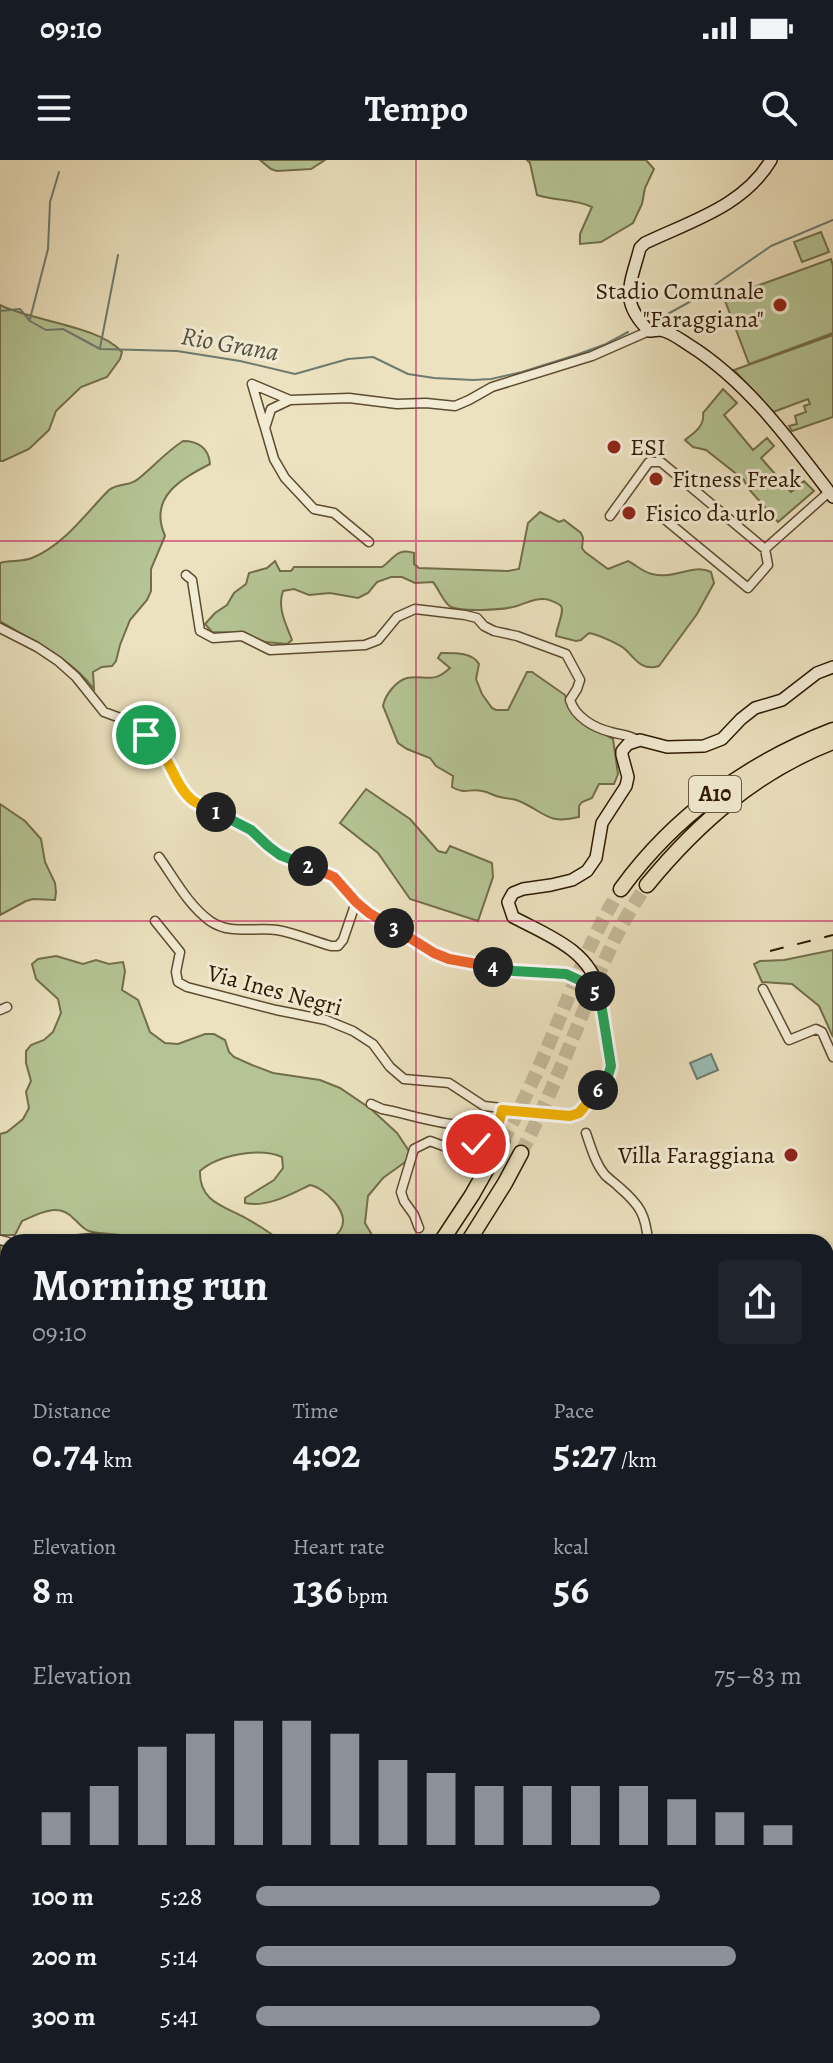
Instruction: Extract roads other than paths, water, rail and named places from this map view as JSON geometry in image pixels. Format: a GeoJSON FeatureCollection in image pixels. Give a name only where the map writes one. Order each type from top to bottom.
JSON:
{"type":"FeatureCollection","features":[{"type":"Feature","properties":{"kind":"highway","name":"A10"},"geometry":{"type":"LineString","coordinates":[[621,889],[666,837],[723,788],[772,757],[833,730]]}},
{"type":"Feature","properties":{"kind":"highway","name":"A10"},"geometry":{"type":"LineString","coordinates":[[647,885],[685,841],[735,797],[770,772],[833,742]]}},
{"type":"Feature","properties":{"kind":"highway"},"geometry":{"type":"LineString","coordinates":[[446,1234],[502,1142]]}},
{"type":"Feature","properties":{"kind":"highway"},"geometry":{"type":"LineString","coordinates":[[473,1234],[521,1153]]}},
{"type":"Feature","properties":{"kind":"street"},"geometry":{"type":"LineString","coordinates":[[649,331],[636,318],[628,296],[640,248],[732,202],[756,181],[771,160]]}},
{"type":"Feature","properties":{"kind":"street"},"geometry":{"type":"LineString","coordinates":[[369,542],[334,513],[314,509],[285,478],[274,459],[252,384],[290,400],[349,398],[455,406],[492,387],[592,356],[649,331],[662,330],[705,355],[736,382],[778,427],[831,494],[765,549]]}},
{"type":"Feature","properties":{"kind":"street"},"geometry":{"type":"LineString","coordinates":[[260,408],[271,409],[290,400]]}},
{"type":"Feature","properties":{"kind":"street"},"geometry":{"type":"LineString","coordinates":[[265,428],[271,409]]}},
{"type":"Feature","properties":{"kind":"street"},"geometry":{"type":"LineString","coordinates":[[610,516],[649,462],[661,462],[765,549],[768,565],[748,588],[662,517]]}},
{"type":"Feature","properties":{"kind":"street"},"geometry":{"type":"LineString","coordinates":[[186,575],[192,580],[200,631],[213,638],[242,636],[270,650],[365,645],[378,640],[397,617],[415,609],[477,618],[494,631],[566,654],[580,680],[570,700],[573,709],[590,724],[637,740]]}},
{"type":"Feature","properties":{"kind":"street"},"geometry":{"type":"LineString","coordinates":[[0,628],[58,661],[76,677],[104,712],[130,723],[161,747],[186,794],[195,803],[251,830],[280,855],[334,877],[369,913],[415,942],[449,959],[514,971],[566,974],[587,988],[599,991],[597,979],[581,957],[565,944],[513,917],[508,902],[513,893],[572,880],[587,871],[596,858],[602,823],[626,786],[628,777],[622,751],[628,744],[645,740],[667,747],[704,746],[722,739],[755,708],[782,700],[817,673],[833,667]]}},
{"type":"Feature","properties":{"kind":"street"},"geometry":{"type":"LineString","coordinates":[[159,857],[195,907],[212,923],[227,928],[275,929],[338,946],[356,902]]}},
{"type":"Feature","properties":{"kind":"street","name":"Via Ines Negri"},"geometry":{"type":"LineString","coordinates":[[155,921],[180,952],[176,972],[178,982],[187,987],[326,1020],[353,1031],[373,1044],[390,1067],[404,1079],[449,1083],[484,1106],[502,1113],[559,1116],[579,1113],[608,1076],[611,1066],[599,991]]}},
{"type":"Feature","properties":{"kind":"street"},"geometry":{"type":"LineString","coordinates":[[763,989],[789,1040],[816,1029],[822,1032],[833,1057]]}},
{"type":"Feature","properties":{"kind":"street","name":"Via Ines Negri"},"geometry":{"type":"LineString","coordinates":[[371,1104],[382,1109],[473,1127],[491,1123],[502,1113]]}},
{"type":"Feature","properties":{"kind":"street"},"geometry":{"type":"LineString","coordinates":[[419,1228],[401,1192],[414,1149],[430,1141],[462,1153],[494,1131],[502,1113]]}},
{"type":"Feature","properties":{"kind":"street"},"geometry":{"type":"LineString","coordinates":[[586,1133],[605,1176],[640,1207],[647,1234]]}},
{"type":"Feature","properties":{"kind":"water"},"geometry":{"type":"Polygon","coordinates":[[[711,1054],[718,1070],[697,1079],[690,1063],[711,1054]]]}},
{"type":"Feature","properties":{"kind":"waterway","name":"Rio Grana"},"geometry":{"type":"LineString","coordinates":[[30,319],[48,249],[50,202],[59,172]]}},
{"type":"Feature","properties":{"kind":"waterway","name":"Rio Grana"},"geometry":{"type":"LineString","coordinates":[[655,321],[693,300],[771,246],[833,220]]}},
{"type":"Feature","properties":{"kind":"waterway","name":"Rio Grana"},"geometry":{"type":"LineString","coordinates":[[100,348],[118,255]]}},
{"type":"Feature","properties":{"kind":"waterway","name":"Rio Grana"},"geometry":{"type":"LineString","coordinates":[[0,311],[20,309],[30,321],[46,330],[63,329],[100,349],[177,351],[295,374],[348,359],[373,357],[408,374],[473,380],[522,372],[606,344],[628,332]]}},
{"type":"Feature","properties":{"kind":"tunnel"},"geometry":{"type":"LineString","coordinates":[[521,1153],[605,960],[624,921],[647,885]]}},
{"type":"Feature","properties":{"kind":"tunnel"},"geometry":{"type":"LineString","coordinates":[[502,1142],[538,1070],[593,941],[621,889]]}},
{"type":"Feature","properties":{"kind":"railway"},"geometry":{"type":"LineString","coordinates":[[770,951],[833,935]]}},
{"type":"Feature","properties":{"kind":"place","name":"Stadio Comunale \"Faraggiana\""},"geometry":{"type":"Point","coordinates":[780,305]}},
{"type":"Feature","properties":{"kind":"place","name":"ESI"},"geometry":{"type":"Point","coordinates":[614,447]}},
{"type":"Feature","properties":{"kind":"place","name":"Fitness Freak"},"geometry":{"type":"Point","coordinates":[656,479]}},
{"type":"Feature","properties":{"kind":"place","name":"Fisico da urlo"},"geometry":{"type":"Point","coordinates":[629,513]}},
{"type":"Feature","properties":{"kind":"place","name":"Villa Faraggiana"},"geometry":{"type":"Point","coordinates":[791,1155]}}]}
